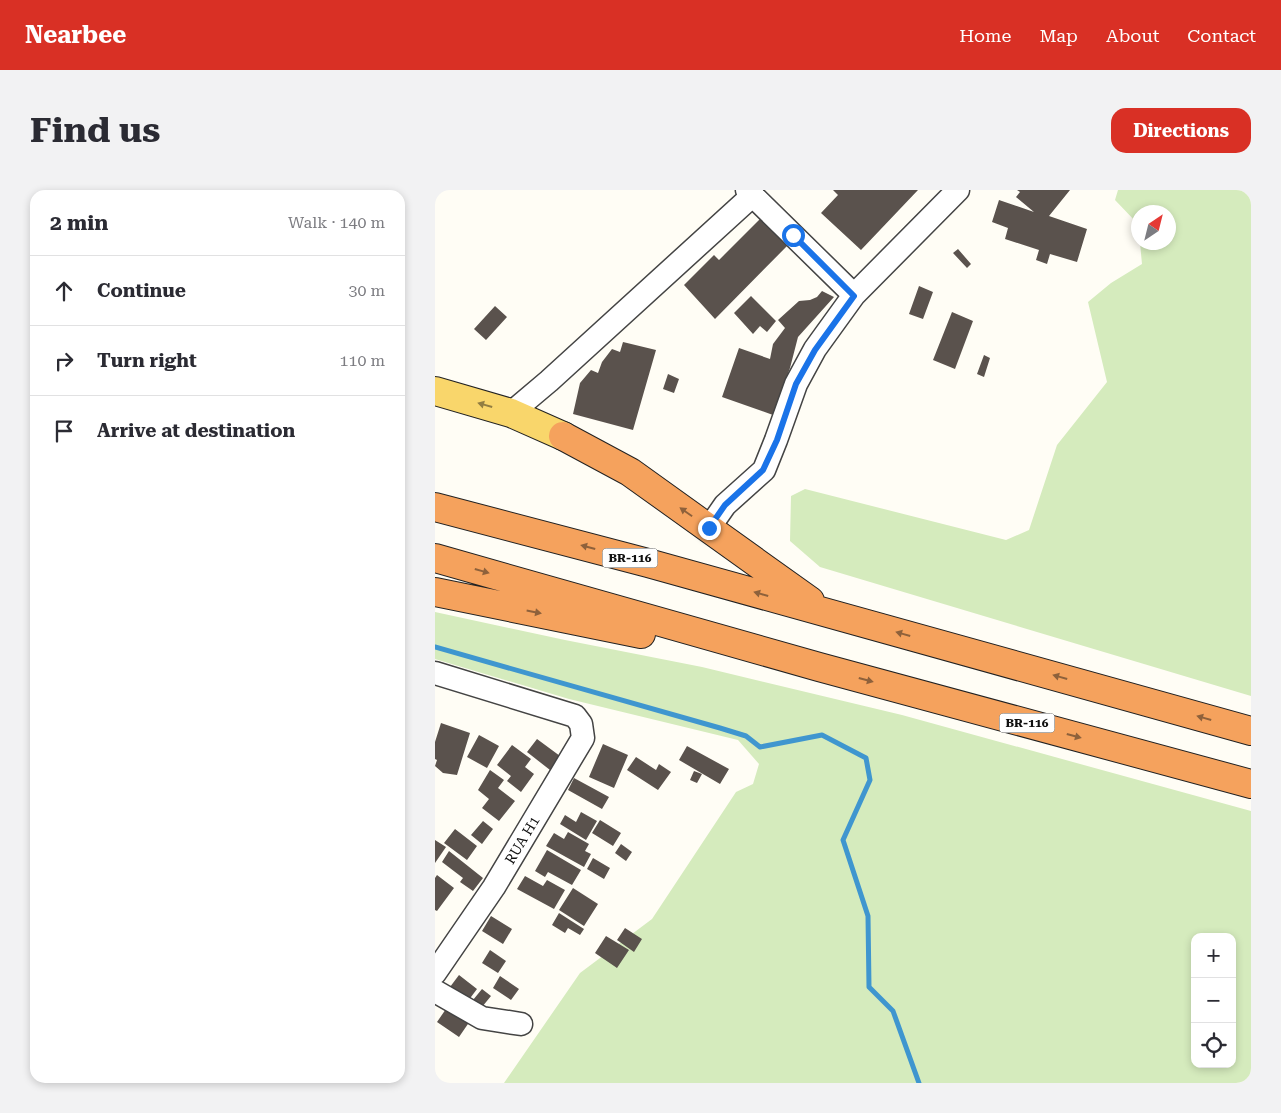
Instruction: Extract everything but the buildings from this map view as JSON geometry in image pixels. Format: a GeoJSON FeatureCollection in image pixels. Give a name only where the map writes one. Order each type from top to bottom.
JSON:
{"type":"FeatureCollection","features":[{"type":"Feature","properties":{"kind":"highway"},"geometry":{"type":"LineString","coordinates":[[563,436],[630,472],[825,612]]}},
{"type":"Feature","properties":{"kind":"highway","name":"BR-116"},"geometry":{"type":"LineString","coordinates":[[435,507],[648,563],[1251,731]]}},
{"type":"Feature","properties":{"kind":"highway","name":"BR-116"},"geometry":{"type":"LineString","coordinates":[[435,558],[819,667],[1251,784]]}},
{"type":"Feature","properties":{"kind":"highway"},"geometry":{"type":"LineString","coordinates":[[435,592],[772,662],[819,667]]}},
{"type":"Feature","properties":{"kind":"main road"},"geometry":{"type":"LineString","coordinates":[[435,391],[511,413],[563,436]]}},
{"type":"Feature","properties":{"kind":"street"},"geometry":{"type":"LineString","coordinates":[[709,528],[725,505],[763,470],[777,440],[796,384],[815,350],[854,296],[958,190]]}},
{"type":"Feature","properties":{"kind":"street"},"geometry":{"type":"LineString","coordinates":[[511,413],[549,381],[750,193],[854,296]]}},
{"type":"Feature","properties":{"kind":"street"},"geometry":{"type":"LineString","coordinates":[[549,381],[542,395],[541,408],[547,421],[563,436]]}},
{"type":"Feature","properties":{"kind":"street","name":"RUA H1"},"geometry":{"type":"LineString","coordinates":[[435,673],[575,716],[581,724],[583,738],[494,887],[435,973]]}},
{"type":"Feature","properties":{"kind":"street"},"geometry":{"type":"LineString","coordinates":[[435,991],[482,1018],[521,1024]]}},
{"type":"Feature","properties":{"kind":"green space"},"geometry":{"type":"Polygon","coordinates":[[[1118,190],[1251,190],[1251,696],[820,567],[790,541],[791,496],[805,489],[1006,540],[1029,530],[1057,445],[1107,382],[1088,302],[1111,283],[1142,264],[1141,250],[1176,250],[1176,205],[1131,205],[1131,217],[1115,200],[1118,190]]]}},
{"type":"Feature","properties":{"kind":"green space"},"geometry":{"type":"Polygon","coordinates":[[[435,612],[702,667],[902,715],[1251,811],[1251,1083],[504,1083],[580,973],[652,919],[736,792],[753,784],[759,764],[738,740],[569,699],[435,659],[435,612]]]}},
{"type":"Feature","properties":{"kind":"waterway"},"geometry":{"type":"LineString","coordinates":[[435,647],[720,728],[746,736],[760,747],[822,735],[866,758],[870,780],[843,840],[868,916],[869,987],[893,1011],[919,1083]]}},
{"type":"Feature","properties":{"kind":"route"},"geometry":{"type":"LineString","coordinates":[[709,528],[725,505],[763,470],[777,440],[796,384],[815,350],[854,296],[793,235]]}}]}
